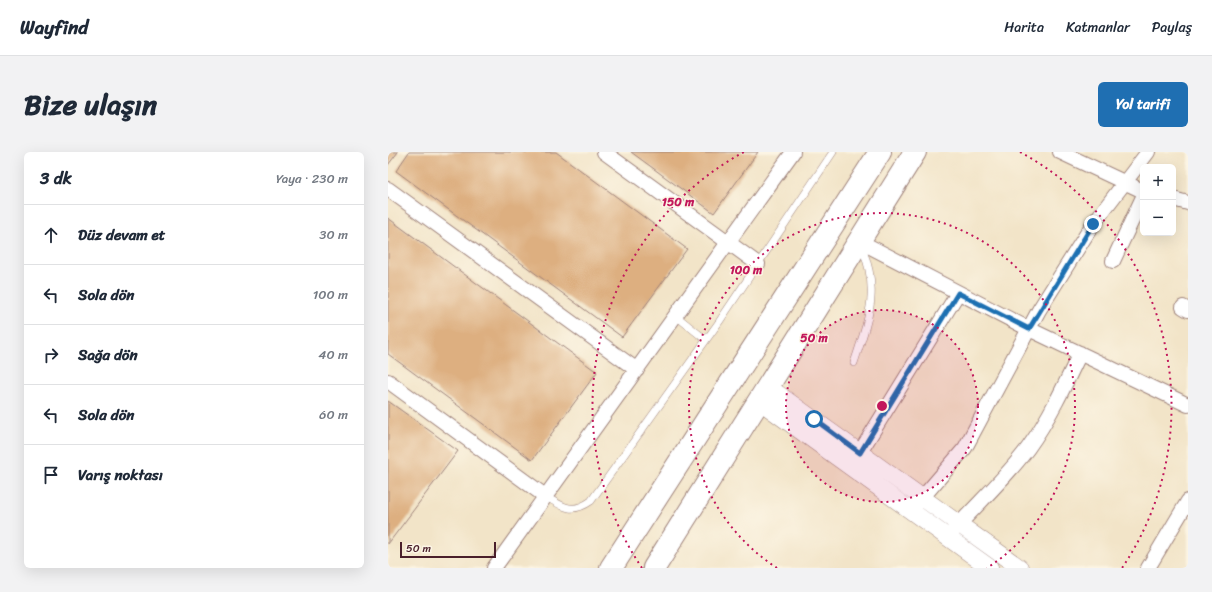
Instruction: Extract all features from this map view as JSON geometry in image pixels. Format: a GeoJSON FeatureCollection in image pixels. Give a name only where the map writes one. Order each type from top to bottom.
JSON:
{"type":"FeatureCollection","features":[{"type":"Feature","properties":{"kind":"main road"},"geometry":{"type":"LineString","coordinates":[[611,568],[880,152]]}},
{"type":"Feature","properties":{"kind":"main road"},"geometry":{"type":"LineString","coordinates":[[654,568],[915,152]]}},
{"type":"Feature","properties":{"kind":"street"},"geometry":{"type":"LineString","coordinates":[[604,152],[758,264]]}},
{"type":"Feature","properties":{"kind":"street"},"geometry":{"type":"LineString","coordinates":[[494,568],[793,152]]}},
{"type":"Feature","properties":{"kind":"street"},"geometry":{"type":"LineString","coordinates":[[1060,152],[1124,184],[1140,190]]}},
{"type":"Feature","properties":{"kind":"street"},"geometry":{"type":"LineString","coordinates":[[911,511],[965,448],[1029,329],[1093,224],[1148,152]]}},
{"type":"Feature","properties":{"kind":"street"},"geometry":{"type":"LineString","coordinates":[[388,189],[636,370]]}},
{"type":"Feature","properties":{"kind":"street"},"geometry":{"type":"LineString","coordinates":[[1113,261],[1142,200]]}},
{"type":"Feature","properties":{"kind":"street"},"geometry":{"type":"LineString","coordinates":[[1176,201],[1188,204]]}},
{"type":"Feature","properties":{"kind":"street"},"geometry":{"type":"LineString","coordinates":[[859,242],[1029,329],[1188,405]]}},
{"type":"Feature","properties":{"kind":"street"},"geometry":{"type":"LineString","coordinates":[[851,467],[958,293]]}},
{"type":"Feature","properties":{"kind":"street"},"geometry":{"type":"LineString","coordinates":[[948,537],[1000,482],[1028,447],[1067,381],[1080,353]]}},
{"type":"Feature","properties":{"kind":"street"},"geometry":{"type":"LineString","coordinates":[[388,381],[545,496]]}},
{"type":"Feature","properties":{"kind":"street"},"geometry":{"type":"LineString","coordinates":[[763,393],[860,453],[1020,568]]}},
{"type":"Feature","properties":{"kind":"street"},"geometry":{"type":"LineString","coordinates":[[763,393],[851,467],[990,568]]}},
{"type":"Feature","properties":{"kind":"street"},"geometry":{"type":"LineString","coordinates":[[1148,568],[1188,501]]}},
{"type":"Feature","properties":{"kind":"lane"},"geometry":{"type":"LineString","coordinates":[[545,496],[565,508],[578,508],[591,500],[706,340],[833,152]]}},
{"type":"Feature","properties":{"kind":"lane"},"geometry":{"type":"LineString","coordinates":[[854,363],[871,310],[872,299],[869,269],[859,242]]}},
{"type":"Feature","properties":{"kind":"lane"},"geometry":{"type":"LineString","coordinates":[[675,316],[706,340]]}},
{"type":"Feature","properties":{"kind":"building"},"geometry":{"type":"Polygon","coordinates":[[[388,152],[398,152],[388,165],[388,152]]]}},
{"type":"Feature","properties":{"kind":"building"},"geometry":{"type":"Polygon","coordinates":[[[409,152],[556,152],[687,249],[622,337],[396,171],[409,152]]]}},
{"type":"Feature","properties":{"kind":"building"},"geometry":{"type":"Polygon","coordinates":[[[631,152],[758,152],[714,213],[631,152]]]}},
{"type":"Feature","properties":{"kind":"building"},"geometry":{"type":"Polygon","coordinates":[[[388,218],[597,372],[532,460],[388,354],[388,218]]]}},
{"type":"Feature","properties":{"kind":"building"},"geometry":{"type":"Polygon","coordinates":[[[388,401],[458,451],[388,544],[388,401]]]}},
{"type":"Feature","properties":{"kind":"route"},"geometry":{"type":"LineString","coordinates":[[814,419],[860,453],[958,293],[1029,329],[1039,310],[1093,224]]}}]}
